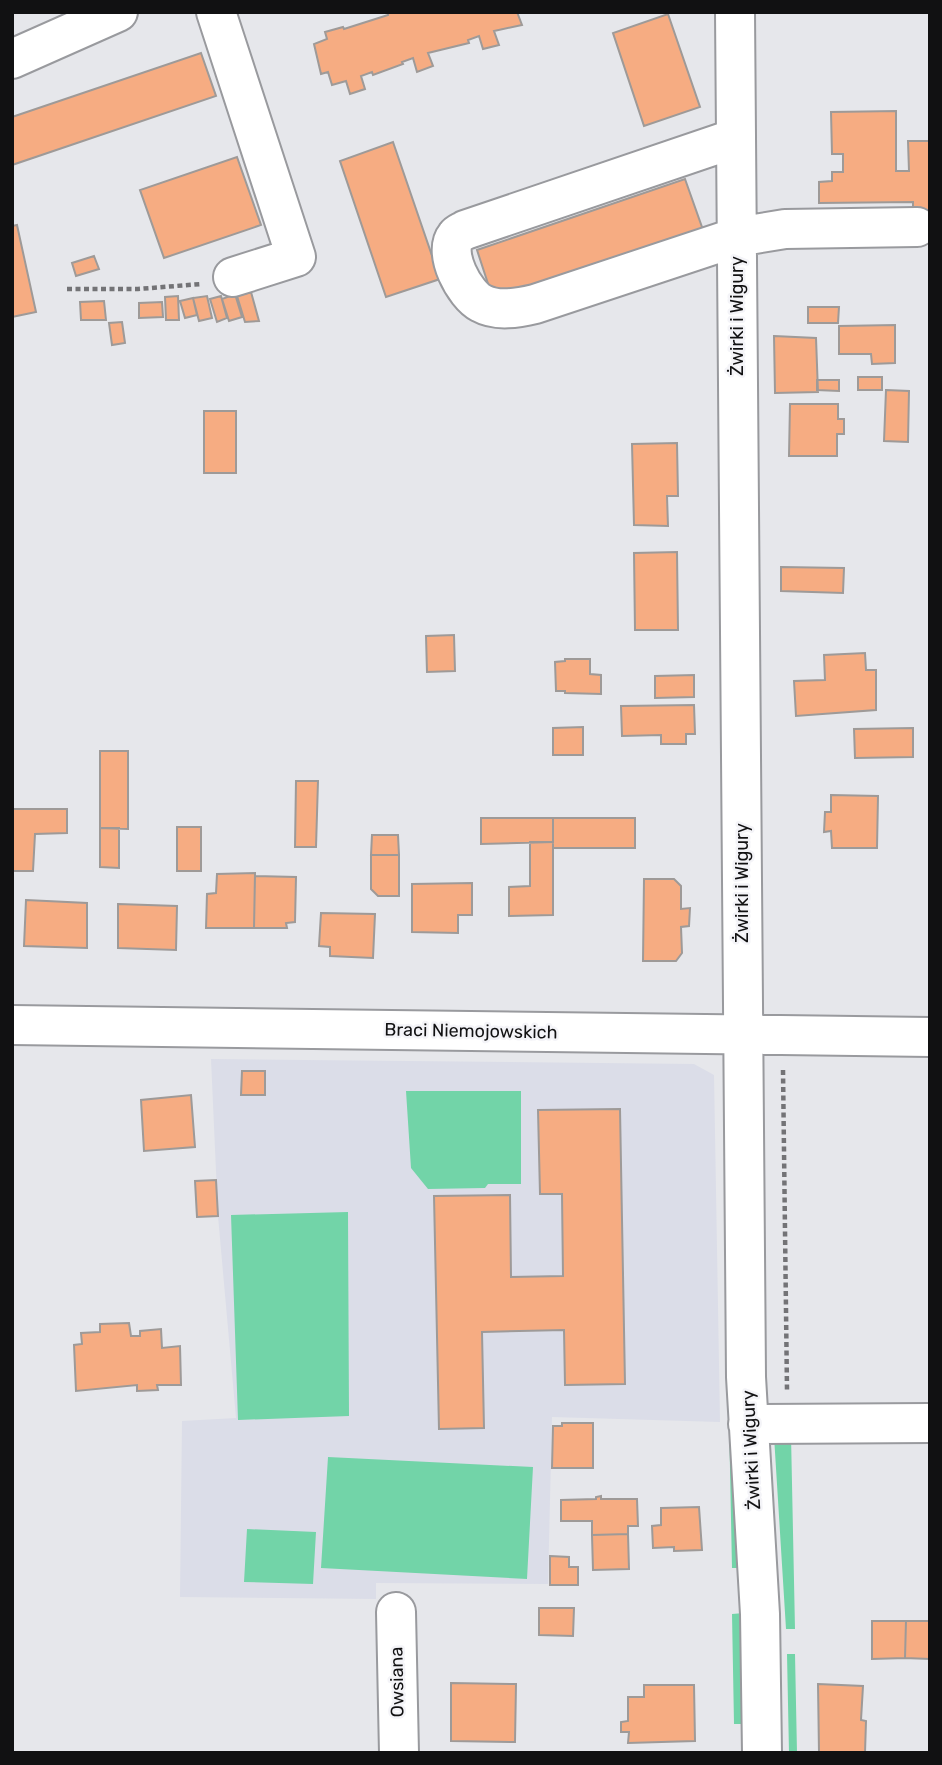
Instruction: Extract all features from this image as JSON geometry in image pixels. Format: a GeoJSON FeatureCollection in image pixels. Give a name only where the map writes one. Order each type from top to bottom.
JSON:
{"type":"FeatureCollection","features":[{"type":"Feature","properties":{"kind":"street"},"geometry":{"type":"LineString","coordinates":[[12,59],[48,26],[118,12]]}},
{"type":"Feature","properties":{"kind":"street"},"geometry":{"type":"LineString","coordinates":[[216,12],[296,257],[233,277]]}},
{"type":"Feature","properties":{"kind":"street","name":"Żwirki i Wigury"},"geometry":{"type":"LineString","coordinates":[[736,12],[748,1424],[760,1614],[762,1753]]}},
{"type":"Feature","properties":{"kind":"street"},"geometry":{"type":"LineString","coordinates":[[736,138],[465,230],[456,236],[452,245],[452,259],[459,276],[470,295],[481,303],[494,308],[515,308],[535,304],[737,237],[785,229],[917,227]]}},
{"type":"Feature","properties":{"kind":"street","name":"Braci Niemojowskich"},"geometry":{"type":"LineString","coordinates":[[12,1025],[930,1037]]}},
{"type":"Feature","properties":{"kind":"street"},"geometry":{"type":"LineString","coordinates":[[748,1424],[930,1423]]}},
{"type":"Feature","properties":{"kind":"street","name":"Owsiana"},"geometry":{"type":"LineString","coordinates":[[396,1612],[399,1753]]}},
{"type":"Feature","properties":{"kind":"path"},"geometry":{"type":"LineString","coordinates":[[67,289],[178,287],[233,277]]}},
{"type":"Feature","properties":{"kind":"shaded area"},"geometry":{"type":"Polygon","coordinates":[[[211,1059],[694,1064],[714,1075],[720,1422],[552,1417],[548,1584],[376,1583],[376,1599],[180,1597],[182,1421],[236,1418],[218,1216],[211,1059]]]}},
{"type":"Feature","properties":{"kind":"green space"},"geometry":{"type":"Polygon","coordinates":[[[406,1091],[521,1091],[521,1184],[428,1189],[411,1168],[406,1091]]]}},
{"type":"Feature","properties":{"kind":"green space"},"geometry":{"type":"Polygon","coordinates":[[[348,1212],[349,1416],[238,1420],[231,1215],[348,1212]]]}},
{"type":"Feature","properties":{"kind":"green space"},"geometry":{"type":"Polygon","coordinates":[[[729,1419],[731,1421],[740,1568],[732,1568],[729,1419]]]}},
{"type":"Feature","properties":{"kind":"green space"},"geometry":{"type":"Polygon","coordinates":[[[791,1435],[795,1629],[786,1629],[774,1436],[791,1435]]]}},
{"type":"Feature","properties":{"kind":"green space"},"geometry":{"type":"Polygon","coordinates":[[[328,1457],[533,1467],[527,1579],[321,1568],[328,1457]]]}},
{"type":"Feature","properties":{"kind":"green space"},"geometry":{"type":"Polygon","coordinates":[[[247,1529],[316,1532],[313,1584],[244,1582],[247,1529]]]}},
{"type":"Feature","properties":{"kind":"green space"},"geometry":{"type":"Polygon","coordinates":[[[744,1613],[745,1724],[734,1724],[732,1614],[744,1613]]]}},
{"type":"Feature","properties":{"kind":"green space"},"geometry":{"type":"Polygon","coordinates":[[[787,1654],[795,1654],[797,1753],[789,1753],[787,1654]]]}},
{"type":"Feature","properties":{"kind":"building"},"geometry":{"type":"Polygon","coordinates":[[[388,12],[517,12],[522,25],[494,31],[499,45],[483,49],[479,36],[468,40],[469,43],[428,53],[433,66],[417,72],[413,58],[373,75],[372,72],[361,76],[365,89],[350,94],[346,81],[332,85],[328,72],[321,74],[314,44],[327,39],[325,32],[343,27],[344,29],[388,15],[388,12]]]}},
{"type":"Feature","properties":{"kind":"building"},"geometry":{"type":"Polygon","coordinates":[[[668,14],[700,107],[644,126],[613,33],[668,14]]]}},
{"type":"Feature","properties":{"kind":"building"},"geometry":{"type":"Polygon","coordinates":[[[201,53],[216,96],[12,165],[12,117],[201,53]]]}},
{"type":"Feature","properties":{"kind":"building"},"geometry":{"type":"Polygon","coordinates":[[[896,111],[896,171],[909,171],[908,141],[930,141],[930,210],[913,210],[913,202],[819,203],[819,182],[832,181],[832,172],[843,172],[843,154],[832,154],[831,112],[896,111]]]}},
{"type":"Feature","properties":{"kind":"building"},"geometry":{"type":"Polygon","coordinates":[[[393,142],[440,279],[386,297],[340,161],[393,142]]]}},
{"type":"Feature","properties":{"kind":"building"},"geometry":{"type":"Polygon","coordinates":[[[237,157],[261,225],[164,258],[140,190],[237,157]]]}},
{"type":"Feature","properties":{"kind":"building"},"geometry":{"type":"Polygon","coordinates":[[[685,179],[703,230],[494,302],[477,250],[685,179]]]}},
{"type":"Feature","properties":{"kind":"building"},"geometry":{"type":"Polygon","coordinates":[[[17,225],[36,312],[12,317],[12,226],[17,225]]]}},
{"type":"Feature","properties":{"kind":"building"},"geometry":{"type":"Polygon","coordinates":[[[94,256],[99,269],[76,276],[72,263],[94,256]]]}},
{"type":"Feature","properties":{"kind":"building"},"geometry":{"type":"Polygon","coordinates":[[[251,292],[259,321],[245,322],[237,296],[251,292]]]}},
{"type":"Feature","properties":{"kind":"building"},"geometry":{"type":"Polygon","coordinates":[[[235,294],[242,317],[229,321],[222,299],[235,294]]]}},
{"type":"Feature","properties":{"kind":"building"},"geometry":{"type":"Polygon","coordinates":[[[178,296],[179,320],[166,320],[165,297],[178,296]]]}},
{"type":"Feature","properties":{"kind":"building"},"geometry":{"type":"Polygon","coordinates":[[[207,296],[212,318],[199,321],[193,298],[207,296]]]}},
{"type":"Feature","properties":{"kind":"building"},"geometry":{"type":"Polygon","coordinates":[[[221,296],[227,318],[217,322],[210,299],[221,296]]]}},
{"type":"Feature","properties":{"kind":"building"},"geometry":{"type":"Polygon","coordinates":[[[193,298],[197,315],[185,318],[180,301],[193,298]]]}},
{"type":"Feature","properties":{"kind":"building"},"geometry":{"type":"Polygon","coordinates":[[[104,301],[106,320],[81,320],[80,302],[104,301]]]}},
{"type":"Feature","properties":{"kind":"building"},"geometry":{"type":"Polygon","coordinates":[[[162,302],[163,317],[139,318],[139,303],[162,302]]]}},
{"type":"Feature","properties":{"kind":"building"},"geometry":{"type":"Polygon","coordinates":[[[808,307],[839,307],[838,323],[808,323],[808,307]]]}},
{"type":"Feature","properties":{"kind":"building"},"geometry":{"type":"Polygon","coordinates":[[[122,322],[125,343],[112,345],[109,323],[122,322]]]}},
{"type":"Feature","properties":{"kind":"building"},"geometry":{"type":"Polygon","coordinates":[[[895,325],[895,363],[872,364],[871,354],[839,354],[839,326],[895,325]]]}},
{"type":"Feature","properties":{"kind":"building"},"geometry":{"type":"Polygon","coordinates":[[[774,336],[816,338],[818,392],[775,393],[774,336]]]}},
{"type":"Feature","properties":{"kind":"building"},"geometry":{"type":"Polygon","coordinates":[[[858,377],[882,377],[882,390],[858,390],[858,377]]]}},
{"type":"Feature","properties":{"kind":"building"},"geometry":{"type":"Polygon","coordinates":[[[817,380],[839,380],[839,391],[817,390],[817,380]]]}},
{"type":"Feature","properties":{"kind":"building"},"geometry":{"type":"Polygon","coordinates":[[[886,390],[909,391],[908,442],[884,441],[886,390]]]}},
{"type":"Feature","properties":{"kind":"building"},"geometry":{"type":"Polygon","coordinates":[[[790,404],[838,404],[838,419],[844,419],[844,434],[837,434],[837,456],[789,456],[790,404]]]}},
{"type":"Feature","properties":{"kind":"building"},"geometry":{"type":"Polygon","coordinates":[[[204,411],[236,411],[236,473],[204,473],[204,411]]]}},
{"type":"Feature","properties":{"kind":"building"},"geometry":{"type":"Polygon","coordinates":[[[677,443],[678,496],[667,496],[668,526],[634,525],[632,444],[677,443]]]}},
{"type":"Feature","properties":{"kind":"building"},"geometry":{"type":"Polygon","coordinates":[[[677,552],[678,630],[635,630],[634,553],[677,552]]]}},
{"type":"Feature","properties":{"kind":"building"},"geometry":{"type":"Polygon","coordinates":[[[781,567],[844,568],[843,593],[781,591],[781,567]]]}},
{"type":"Feature","properties":{"kind":"building"},"geometry":{"type":"Polygon","coordinates":[[[454,635],[455,671],[427,672],[426,636],[454,635]]]}},
{"type":"Feature","properties":{"kind":"building"},"geometry":{"type":"Polygon","coordinates":[[[865,653],[866,670],[876,670],[876,710],[796,716],[794,681],[825,680],[824,655],[865,653]]]}},
{"type":"Feature","properties":{"kind":"building"},"geometry":{"type":"Polygon","coordinates":[[[565,659],[590,659],[590,674],[601,675],[601,694],[556,691],[555,662],[565,659]]]}},
{"type":"Feature","properties":{"kind":"building"},"geometry":{"type":"Polygon","coordinates":[[[694,675],[694,697],[655,698],[655,676],[694,675]]]}},
{"type":"Feature","properties":{"kind":"building"},"geometry":{"type":"Polygon","coordinates":[[[694,705],[695,734],[686,734],[686,744],[661,744],[661,735],[622,736],[621,706],[694,705]]]}},
{"type":"Feature","properties":{"kind":"building"},"geometry":{"type":"Polygon","coordinates":[[[583,727],[583,755],[553,755],[553,728],[583,727]]]}},
{"type":"Feature","properties":{"kind":"building"},"geometry":{"type":"Polygon","coordinates":[[[913,728],[913,757],[855,758],[854,729],[913,728]]]}},
{"type":"Feature","properties":{"kind":"building"},"geometry":{"type":"Polygon","coordinates":[[[100,751],[128,751],[128,829],[100,828],[100,751]]]}},
{"type":"Feature","properties":{"kind":"building"},"geometry":{"type":"Polygon","coordinates":[[[296,781],[318,781],[316,847],[295,847],[296,781]]]}},
{"type":"Feature","properties":{"kind":"building"},"geometry":{"type":"Polygon","coordinates":[[[831,795],[878,796],[877,848],[832,848],[831,831],[824,832],[825,812],[831,812],[831,795]]]}},
{"type":"Feature","properties":{"kind":"building"},"geometry":{"type":"Polygon","coordinates":[[[12,809],[67,809],[67,833],[35,834],[33,871],[12,871],[12,809]]]}},
{"type":"Feature","properties":{"kind":"building"},"geometry":{"type":"Polygon","coordinates":[[[481,818],[553,818],[553,842],[481,844],[481,818]]]}},
{"type":"Feature","properties":{"kind":"building"},"geometry":{"type":"Polygon","coordinates":[[[553,818],[635,818],[635,848],[553,848],[553,818]]]}},
{"type":"Feature","properties":{"kind":"building"},"geometry":{"type":"Polygon","coordinates":[[[177,827],[201,827],[201,871],[177,871],[177,827]]]}},
{"type":"Feature","properties":{"kind":"building"},"geometry":{"type":"Polygon","coordinates":[[[100,828],[119,828],[119,868],[100,867],[100,828]]]}},
{"type":"Feature","properties":{"kind":"building"},"geometry":{"type":"Polygon","coordinates":[[[372,835],[398,835],[399,855],[371,855],[372,835]]]}},
{"type":"Feature","properties":{"kind":"building"},"geometry":{"type":"Polygon","coordinates":[[[530,842],[553,842],[553,915],[509,916],[509,887],[530,886],[530,842]]]}},
{"type":"Feature","properties":{"kind":"building"},"geometry":{"type":"Polygon","coordinates":[[[371,855],[399,855],[399,896],[378,896],[371,889],[371,855]]]}},
{"type":"Feature","properties":{"kind":"building"},"geometry":{"type":"Polygon","coordinates":[[[255,873],[254,928],[206,928],[207,894],[216,893],[217,874],[255,873]]]}},
{"type":"Feature","properties":{"kind":"building"},"geometry":{"type":"Polygon","coordinates":[[[255,876],[296,877],[295,922],[286,923],[287,928],[254,928],[255,876]]]}},
{"type":"Feature","properties":{"kind":"building"},"geometry":{"type":"Polygon","coordinates":[[[644,879],[674,879],[681,886],[681,909],[690,908],[689,926],[681,927],[682,953],[676,961],[643,961],[644,879]]]}},
{"type":"Feature","properties":{"kind":"building"},"geometry":{"type":"Polygon","coordinates":[[[472,883],[472,915],[458,915],[458,933],[412,932],[412,884],[472,883]]]}},
{"type":"Feature","properties":{"kind":"building"},"geometry":{"type":"Polygon","coordinates":[[[26,900],[87,903],[87,948],[24,946],[26,900]]]}},
{"type":"Feature","properties":{"kind":"building"},"geometry":{"type":"Polygon","coordinates":[[[118,904],[177,906],[176,950],[118,948],[118,904]]]}},
{"type":"Feature","properties":{"kind":"building"},"geometry":{"type":"Polygon","coordinates":[[[321,913],[375,914],[373,958],[330,956],[330,947],[319,946],[321,913]]]}},
{"type":"Feature","properties":{"kind":"building"},"geometry":{"type":"Polygon","coordinates":[[[242,1071],[265,1071],[265,1095],[241,1095],[242,1071]]]}},
{"type":"Feature","properties":{"kind":"building"},"geometry":{"type":"Polygon","coordinates":[[[191,1095],[195,1147],[144,1151],[141,1100],[191,1095]]]}},
{"type":"Feature","properties":{"kind":"building"},"geometry":{"type":"Polygon","coordinates":[[[620,1109],[625,1384],[565,1385],[564,1330],[482,1332],[484,1428],[439,1429],[434,1196],[510,1195],[511,1277],[563,1276],[562,1194],[540,1194],[538,1110],[620,1109]]]}},
{"type":"Feature","properties":{"kind":"building"},"geometry":{"type":"Polygon","coordinates":[[[216,1180],[218,1216],[197,1217],[195,1181],[216,1180]]]}},
{"type":"Feature","properties":{"kind":"building"},"geometry":{"type":"Polygon","coordinates":[[[129,1323],[131,1336],[140,1336],[140,1331],[161,1329],[162,1348],[180,1346],[181,1385],[157,1385],[158,1390],[137,1391],[137,1385],[76,1391],[74,1345],[82,1344],[81,1333],[100,1332],[100,1324],[129,1323]]]}},
{"type":"Feature","properties":{"kind":"building"},"geometry":{"type":"Polygon","coordinates":[[[562,1423],[593,1423],[593,1468],[552,1468],[553,1426],[562,1426],[562,1423]]]}},
{"type":"Feature","properties":{"kind":"building"},"geometry":{"type":"Polygon","coordinates":[[[601,1496],[601,1499],[637,1499],[638,1526],[628,1526],[628,1534],[592,1535],[592,1521],[561,1521],[561,1500],[596,1499],[601,1496]]]}},
{"type":"Feature","properties":{"kind":"building"},"geometry":{"type":"Polygon","coordinates":[[[699,1507],[702,1550],[674,1551],[674,1547],[653,1548],[652,1526],[661,1525],[661,1508],[699,1507]]]}},
{"type":"Feature","properties":{"kind":"building"},"geometry":{"type":"Polygon","coordinates":[[[628,1534],[629,1569],[593,1570],[592,1535],[628,1534]]]}},
{"type":"Feature","properties":{"kind":"building"},"geometry":{"type":"Polygon","coordinates":[[[550,1556],[569,1557],[569,1567],[578,1567],[578,1585],[550,1585],[550,1556]]]}},
{"type":"Feature","properties":{"kind":"building"},"geometry":{"type":"Polygon","coordinates":[[[539,1608],[574,1608],[573,1636],[539,1635],[539,1608]]]}},
{"type":"Feature","properties":{"kind":"building"},"geometry":{"type":"Polygon","coordinates":[[[872,1621],[906,1621],[905,1658],[872,1659],[872,1621]]]}},
{"type":"Feature","properties":{"kind":"building"},"geometry":{"type":"Polygon","coordinates":[[[906,1621],[930,1621],[930,1659],[905,1658],[906,1621]]]}},
{"type":"Feature","properties":{"kind":"building"},"geometry":{"type":"Polygon","coordinates":[[[451,1683],[516,1684],[515,1742],[451,1741],[451,1683]]]}},
{"type":"Feature","properties":{"kind":"building"},"geometry":{"type":"Polygon","coordinates":[[[818,1684],[863,1686],[861,1720],[866,1721],[865,1753],[819,1752],[818,1684]]]}},
{"type":"Feature","properties":{"kind":"building"},"geometry":{"type":"Polygon","coordinates":[[[644,1685],[694,1685],[695,1741],[628,1743],[629,1732],[621,1732],[621,1722],[628,1721],[628,1697],[644,1697],[644,1685]]]}}]}
